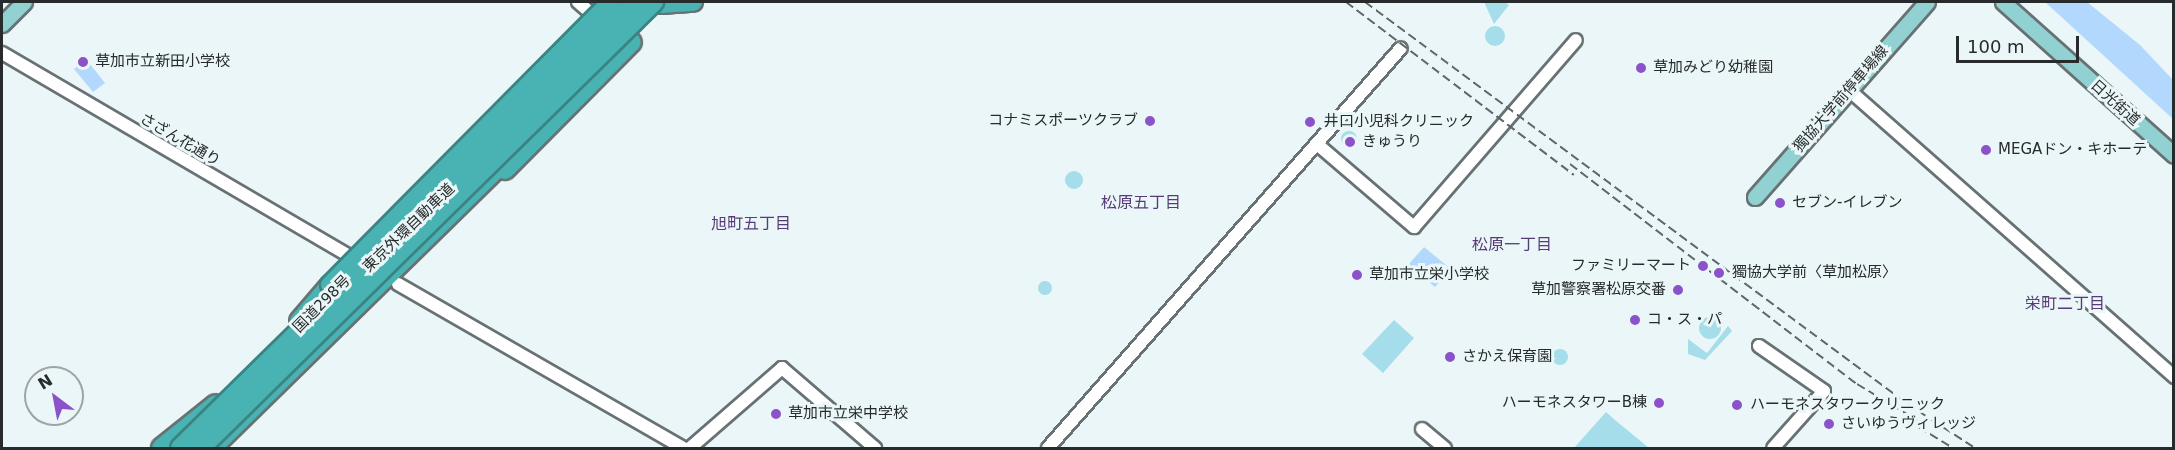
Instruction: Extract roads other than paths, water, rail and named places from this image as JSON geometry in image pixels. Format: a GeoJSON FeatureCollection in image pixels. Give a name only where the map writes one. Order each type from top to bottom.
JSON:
{"type":"FeatureCollection","features":[{"type":"Feature","properties":{"kind":"highway"},"geometry":{"type":"LineString","coordinates":[[273,352],[330,285],[610,2]]}},
{"type":"Feature","properties":{"kind":"highway","name":"国道298号"},"geometry":{"type":"LineString","coordinates":[[169,448],[273,352],[623,2]]}},
{"type":"Feature","properties":{"kind":"highway","name":"東京外環自動車道"},"geometry":{"type":"LineString","coordinates":[[180,448],[634,2]]}},
{"type":"Feature","properties":{"kind":"highway","name":"国道298号"},"geometry":{"type":"LineString","coordinates":[[212,448],[254,411],[362,305],[661,2]]}},
{"type":"Feature","properties":{"kind":"highway"},"geometry":{"type":"LineString","coordinates":[[362,305],[422,253],[661,2],[693,2]]}},
{"type":"Feature","properties":{"kind":"highway","name":"東京外環自動車道"},"geometry":{"type":"LineString","coordinates":[[201,448],[661,2]]}},
{"type":"Feature","properties":{"kind":"highway"},"geometry":{"type":"LineString","coordinates":[[161,448],[235,389]]}},
{"type":"Feature","properties":{"kind":"highway"},"geometry":{"type":"LineString","coordinates":[[218,448],[254,411]]}},
{"type":"Feature","properties":{"kind":"main road"},"geometry":{"type":"LineString","coordinates":[[2,24],[24,2]]}},
{"type":"Feature","properties":{"kind":"main road","name":"獨協大学前停車場線"},"geometry":{"type":"LineString","coordinates":[[1755,197],[1927,2]]}},
{"type":"Feature","properties":{"kind":"main road","name":"日光街道"},"geometry":{"type":"LineString","coordinates":[[2003,2],[2174,155]]}},
{"type":"Feature","properties":{"kind":"street"},"geometry":{"type":"LineString","coordinates":[[578,2],[623,43]]}},
{"type":"Feature","properties":{"kind":"street"},"geometry":{"type":"LineString","coordinates":[[1317,144],[1414,227],[1576,40]]}},
{"type":"Feature","properties":{"kind":"street"},"geometry":{"type":"LineString","coordinates":[[1048,448],[1401,48]]}},
{"type":"Feature","properties":{"kind":"street","name":"さざん花通り"},"geometry":{"type":"LineString","coordinates":[[2,53],[347,255]]}},
{"type":"Feature","properties":{"kind":"street"},"geometry":{"type":"LineString","coordinates":[[1849,90],[2174,377]]}},
{"type":"Feature","properties":{"kind":"street"},"geometry":{"type":"LineString","coordinates":[[398,284],[683,448]]}},
{"type":"Feature","properties":{"kind":"street"},"geometry":{"type":"LineString","coordinates":[[1759,346],[1824,391],[1773,448]]}},
{"type":"Feature","properties":{"kind":"street"},"geometry":{"type":"LineString","coordinates":[[690,448],[782,368],[874,448]]}},
{"type":"Feature","properties":{"kind":"street"},"geometry":{"type":"LineString","coordinates":[[1422,429],[1445,448]]}},
{"type":"Feature","properties":{"kind":"railway"},"geometry":{"type":"LineString","coordinates":[[1346,2],[1574,175]]}},
{"type":"Feature","properties":{"kind":"railway"},"geometry":{"type":"LineString","coordinates":[[1365,2],[1909,405],[1975,448]]}},
{"type":"Feature","properties":{"kind":"railway"},"geometry":{"type":"LineString","coordinates":[[1570,164],[1857,384],[1917,420]]}},
{"type":"Feature","properties":{"kind":"railway"},"geometry":{"type":"LineString","coordinates":[[1907,420],[1953,448]]}},
{"type":"Feature","properties":{"kind":"place","name":"草加市立新田小学校"},"geometry":{"type":"Point","coordinates":[83,62]}},
{"type":"Feature","properties":{"kind":"place","name":"草加みどり幼稚園"},"geometry":{"type":"Point","coordinates":[1641,68]}},
{"type":"Feature","properties":{"kind":"place","name":"コナミスポーツクラブ"},"geometry":{"type":"Point","coordinates":[1150,121]}},
{"type":"Feature","properties":{"kind":"place","name":"井口小児科クリニック"},"geometry":{"type":"Point","coordinates":[1310,122]}},
{"type":"Feature","properties":{"kind":"place","name":"きゅうり"},"geometry":{"type":"Point","coordinates":[1350,142]}},
{"type":"Feature","properties":{"kind":"place","name":"MEGAドン・キホーテ"},"geometry":{"type":"Point","coordinates":[1986,150]}},
{"type":"Feature","properties":{"kind":"place","name":"セブン-イレブン"},"geometry":{"type":"Point","coordinates":[1780,203]}},
{"type":"Feature","properties":{"kind":"place","name":"ファミリーマート"},"geometry":{"type":"Point","coordinates":[1703,266]}},
{"type":"Feature","properties":{"kind":"place","name":"獨協大学前〈草加松原〉"},"geometry":{"type":"Point","coordinates":[1719,273]}},
{"type":"Feature","properties":{"kind":"place","name":"草加市立栄小学校"},"geometry":{"type":"Point","coordinates":[1357,275]}},
{"type":"Feature","properties":{"kind":"place","name":"草加警察署松原交番"},"geometry":{"type":"Point","coordinates":[1678,290]}},
{"type":"Feature","properties":{"kind":"place","name":"コ・ス・パ"},"geometry":{"type":"Point","coordinates":[1635,320]}},
{"type":"Feature","properties":{"kind":"place","name":"さかえ保育園"},"geometry":{"type":"Point","coordinates":[1450,357]}},
{"type":"Feature","properties":{"kind":"place","name":"ハーモネスタワーB棟"},"geometry":{"type":"Point","coordinates":[1659,403]}},
{"type":"Feature","properties":{"kind":"place","name":"ハーモネスタワークリニック"},"geometry":{"type":"Point","coordinates":[1737,405]}},
{"type":"Feature","properties":{"kind":"place","name":"草加市立栄中学校"},"geometry":{"type":"Point","coordinates":[776,414]}},
{"type":"Feature","properties":{"kind":"place","name":"さいゆうヴィレッジ"},"geometry":{"type":"Point","coordinates":[1829,424]}},
{"type":"Feature","properties":{"kind":"district","name":"松原五丁目"},"geometry":{"type":"Point","coordinates":[1141,203]}},
{"type":"Feature","properties":{"kind":"district","name":"旭町五丁目"},"geometry":{"type":"Point","coordinates":[751,224]}},
{"type":"Feature","properties":{"kind":"district","name":"松原一丁目"},"geometry":{"type":"Point","coordinates":[1512,245]}},
{"type":"Feature","properties":{"kind":"district","name":"栄町二丁目"},"geometry":{"type":"Point","coordinates":[2065,304]}}]}
